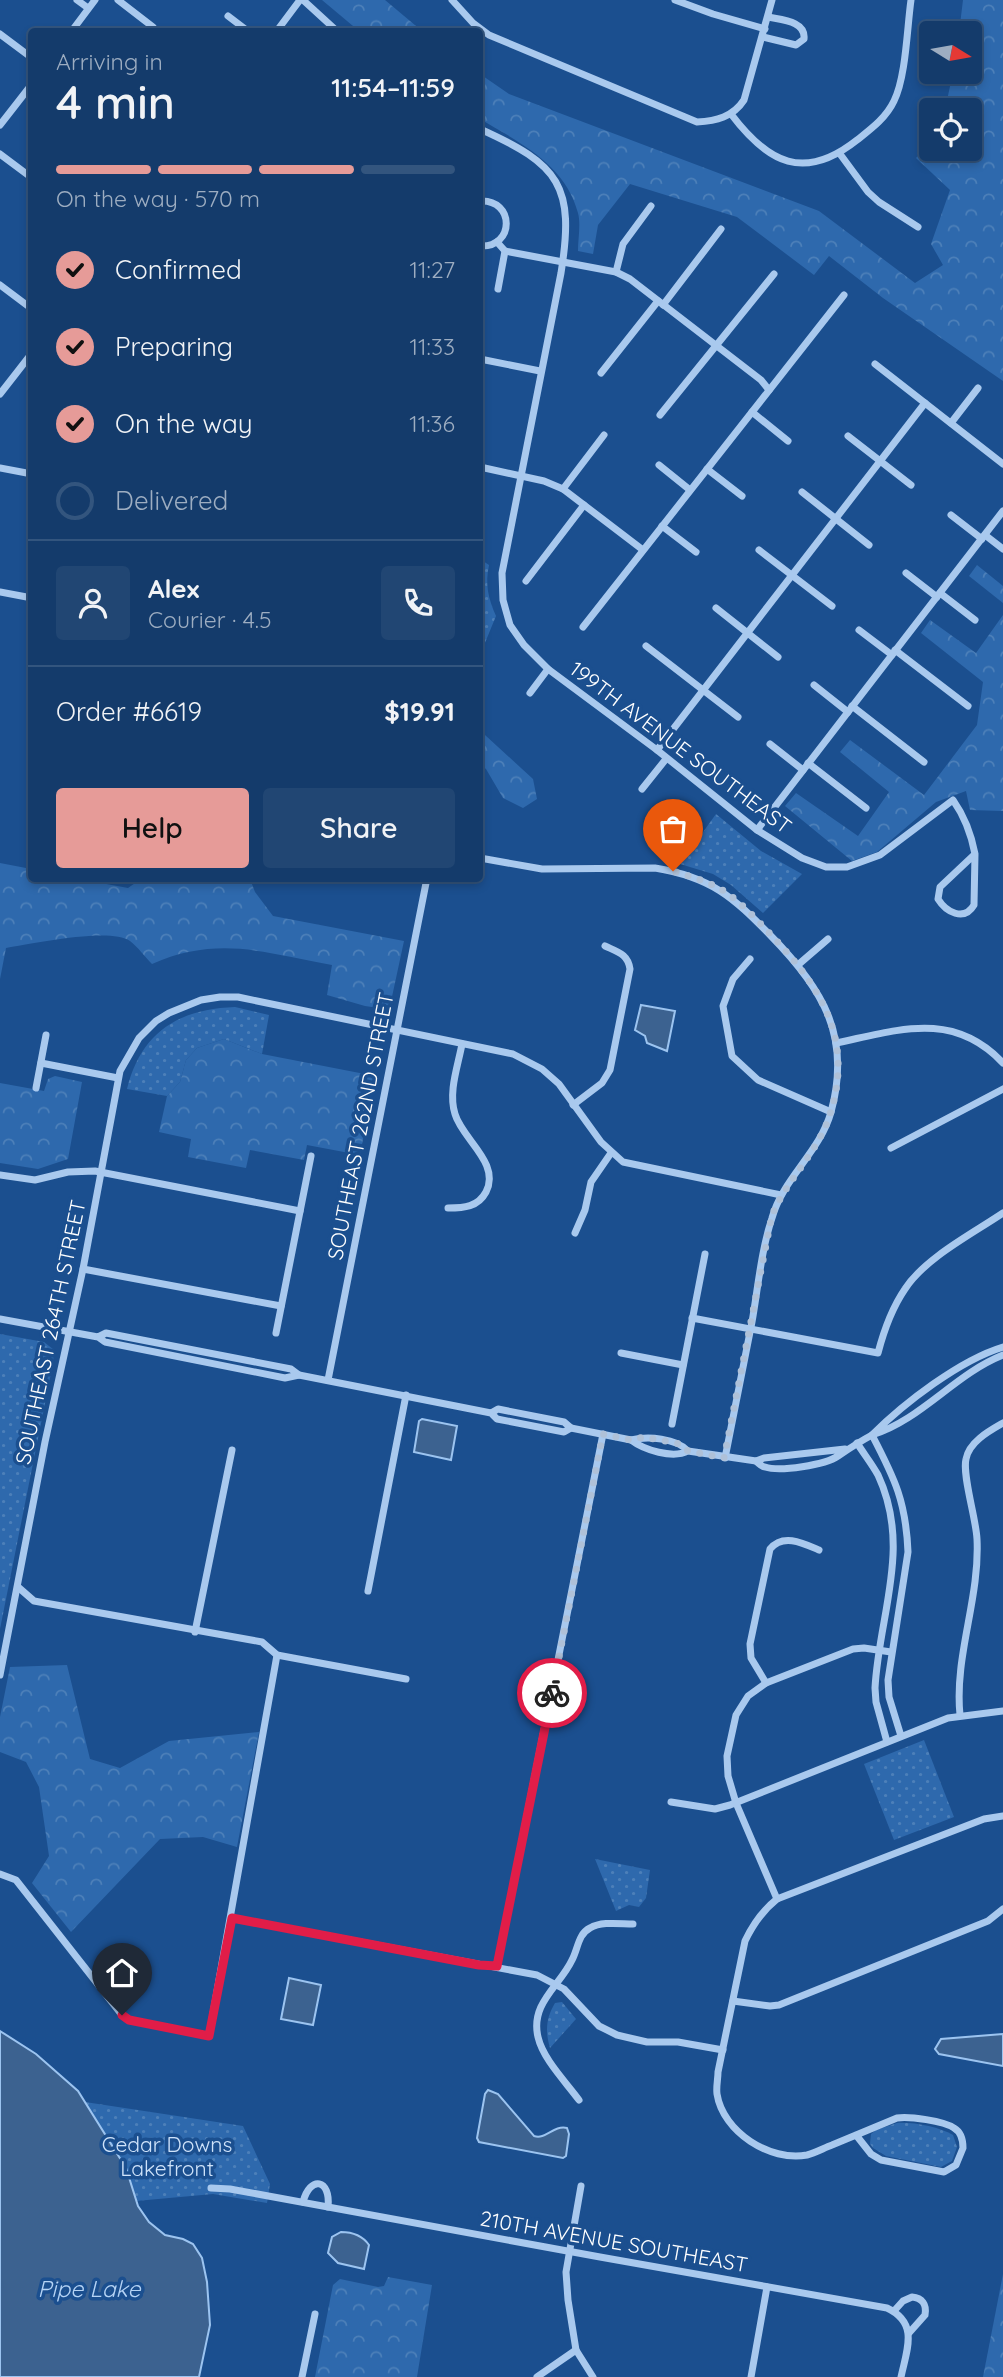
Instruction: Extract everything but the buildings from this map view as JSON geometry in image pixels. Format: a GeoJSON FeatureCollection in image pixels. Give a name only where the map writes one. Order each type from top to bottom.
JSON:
{"type":"FeatureCollection","features":[{"type":"Feature","properties":{"kind":"street"},"geometry":{"type":"LineString","coordinates":[[77,0],[88,8]]}},
{"type":"Feature","properties":{"kind":"street"},"geometry":{"type":"LineString","coordinates":[[74,28],[95,0]]}},
{"type":"Feature","properties":{"kind":"street"},"geometry":{"type":"LineString","coordinates":[[118,0],[153,27]]}},
{"type":"Feature","properties":{"kind":"street"},"geometry":{"type":"LineString","coordinates":[[279,28],[302,0],[334,28]]}},
{"type":"Feature","properties":{"kind":"street"},"geometry":{"type":"LineString","coordinates":[[452,0],[479,28]]}},
{"type":"Feature","properties":{"kind":"street"},"geometry":{"type":"LineString","coordinates":[[675,0],[796,45],[804,39],[805,31],[800,26],[768,17]]}},
{"type":"Feature","properties":{"kind":"street"},"geometry":{"type":"LineString","coordinates":[[483,31],[684,118],[697,122],[710,121],[731,114],[739,107],[749,90],[772,0]]}},
{"type":"Feature","properties":{"kind":"street"},"geometry":{"type":"LineString","coordinates":[[731,114],[760,148],[787,160],[819,163],[840,154],[877,125],[894,102],[900,87],[911,0]]}},
{"type":"Feature","properties":{"kind":"street"},"geometry":{"type":"LineString","coordinates":[[228,16],[244,28]]}},
{"type":"Feature","properties":{"kind":"street"},"geometry":{"type":"LineString","coordinates":[[0,34],[28,55]]}},
{"type":"Feature","properties":{"kind":"street"},"geometry":{"type":"LineString","coordinates":[[0,125],[28,94]]}},
{"type":"Feature","properties":{"kind":"street"},"geometry":{"type":"LineString","coordinates":[[483,131],[537,161],[552,175],[561,191],[566,209],[563,263],[520,475]]}},
{"type":"Feature","properties":{"kind":"street"},"geometry":{"type":"LineString","coordinates":[[0,154],[28,175]]}},
{"type":"Feature","properties":{"kind":"street"},"geometry":{"type":"LineString","coordinates":[[840,154],[879,202],[918,227]]}},
{"type":"Feature","properties":{"kind":"street"},"geometry":{"type":"LineString","coordinates":[[483,201],[491,202],[503,212],[506,228],[497,242],[483,246]]}},
{"type":"Feature","properties":{"kind":"street"},"geometry":{"type":"LineString","coordinates":[[615,272],[624,244],[651,206]]}},
{"type":"Feature","properties":{"kind":"street"},"geometry":{"type":"LineString","coordinates":[[601,373],[721,229]]}},
{"type":"Feature","properties":{"kind":"street"},"geometry":{"type":"LineString","coordinates":[[497,242],[505,251],[615,272],[630,279],[761,380],[769,390]]}},
{"type":"Feature","properties":{"kind":"street"},"geometry":{"type":"LineString","coordinates":[[498,289],[505,251]]}},
{"type":"Feature","properties":{"kind":"street"},"geometry":{"type":"LineString","coordinates":[[660,415],[774,274]]}},
{"type":"Feature","properties":{"kind":"street"},"geometry":{"type":"LineString","coordinates":[[0,285],[28,306]]}},
{"type":"Feature","properties":{"kind":"street"},"geometry":{"type":"LineString","coordinates":[[583,627],[844,295]]}},
{"type":"Feature","properties":{"kind":"street"},"geometry":{"type":"LineString","coordinates":[[0,394],[28,358]]}},
{"type":"Feature","properties":{"kind":"street"},"geometry":{"type":"LineString","coordinates":[[483,360],[541,371]]}},
{"type":"Feature","properties":{"kind":"street"},"geometry":{"type":"LineString","coordinates":[[874,364],[1003,464]]}},
{"type":"Feature","properties":{"kind":"street"},"geometry":{"type":"LineString","coordinates":[[951,423],[978,388]]}},
{"type":"Feature","properties":{"kind":"street"},"geometry":{"type":"LineString","coordinates":[[657,750],[925,403]]}},
{"type":"Feature","properties":{"kind":"street"},"geometry":{"type":"LineString","coordinates":[[752,412],[788,441]]}},
{"type":"Feature","properties":{"kind":"street"},"geometry":{"type":"LineString","coordinates":[[563,489],[604,435]]}},
{"type":"Feature","properties":{"kind":"street"},"geometry":{"type":"LineString","coordinates":[[848,436],[911,485]]}},
{"type":"Feature","properties":{"kind":"street"},"geometry":{"type":"LineString","coordinates":[[659,465],[690,490]]}},
{"type":"Feature","properties":{"kind":"street"},"geometry":{"type":"LineString","coordinates":[[0,468],[28,473]]}},
{"type":"Feature","properties":{"kind":"street"},"geometry":{"type":"LineString","coordinates":[[483,468],[552,483],[643,550]]}},
{"type":"Feature","properties":{"kind":"street"},"geometry":{"type":"LineString","coordinates":[[707,469],[742,496]]}},
{"type":"Feature","properties":{"kind":"street","name":"199TH AVENUE SOUTHEAST"},"geometry":{"type":"LineString","coordinates":[[520,475],[502,573],[503,600],[510,625],[524,646],[548,669],[657,750],[757,830],[802,858],[826,867],[847,867],[880,855],[953,800],[971,831],[975,854]]}},
{"type":"Feature","properties":{"kind":"street"},"geometry":{"type":"LineString","coordinates":[[802,492],[869,545]]}},
{"type":"Feature","properties":{"kind":"street"},"geometry":{"type":"LineString","coordinates":[[526,581],[584,505]]}},
{"type":"Feature","properties":{"kind":"street"},"geometry":{"type":"LineString","coordinates":[[757,830],[1003,511]]}},
{"type":"Feature","properties":{"kind":"street"},"geometry":{"type":"LineString","coordinates":[[951,515],[1003,549]]}},
{"type":"Feature","properties":{"kind":"street"},"geometry":{"type":"LineString","coordinates":[[662,526],[696,552]]}},
{"type":"Feature","properties":{"kind":"street"},"geometry":{"type":"LineString","coordinates":[[760,550],[832,606]]}},
{"type":"Feature","properties":{"kind":"street"},"geometry":{"type":"LineString","coordinates":[[906,573],[975,620]]}},
{"type":"Feature","properties":{"kind":"street"},"geometry":{"type":"LineString","coordinates":[[0,592],[28,596]]}},
{"type":"Feature","properties":{"kind":"street"},"geometry":{"type":"LineString","coordinates":[[716,608],[778,657]]}},
{"type":"Feature","properties":{"kind":"street"},"geometry":{"type":"LineString","coordinates":[[859,630],[968,706]]}},
{"type":"Feature","properties":{"kind":"street"},"geometry":{"type":"LineString","coordinates":[[646,646],[738,718]]}},
{"type":"Feature","properties":{"kind":"street"},"geometry":{"type":"LineString","coordinates":[[530,693],[548,669]]}},
{"type":"Feature","properties":{"kind":"street"},"geometry":{"type":"LineString","coordinates":[[814,685],[924,762]]}},
{"type":"Feature","properties":{"kind":"street"},"geometry":{"type":"LineString","coordinates":[[770,744],[866,808]]}},
{"type":"Feature","properties":{"kind":"street"},"geometry":{"type":"LineString","coordinates":[[642,789],[666,759]]}},
{"type":"Feature","properties":{"kind":"street"},"geometry":{"type":"LineString","coordinates":[[975,854],[974,905],[968,913],[951,912],[938,899],[940,887],[975,854]]}},
{"type":"Feature","properties":{"kind":"street"},"geometry":{"type":"LineString","coordinates":[[483,859],[542,869],[655,868],[692,877],[714,886],[738,902],[799,964],[829,1016],[836,1043],[837,1078],[831,1112],[821,1136],[780,1195],[767,1234],[724,1458]]}},
{"type":"Feature","properties":{"kind":"street","name":"SOUTHEAST 262ND STREET"},"geometry":{"type":"LineString","coordinates":[[328,1380],[426,882]]}},
{"type":"Feature","properties":{"kind":"street"},"geometry":{"type":"LineString","coordinates":[[799,964],[828,939]]}},
{"type":"Feature","properties":{"kind":"street"},"geometry":{"type":"LineString","coordinates":[[573,1105],[602,1083],[612,1065],[631,969],[624,954],[605,946]]}},
{"type":"Feature","properties":{"kind":"street"},"geometry":{"type":"LineString","coordinates":[[750,959],[733,979],[723,1006],[732,1056],[758,1080],[831,1112]]}},
{"type":"Feature","properties":{"kind":"street","name":"SOUTHEAST 264TH STREET"},"geometry":{"type":"LineString","coordinates":[[0,1675],[44,1442],[83,1269],[118,1078],[126,1058],[139,1038],[156,1021],[201,1000],[229,996],[513,1054],[529,1061],[559,1084],[611,1153]]}},
{"type":"Feature","properties":{"kind":"street"},"geometry":{"type":"LineString","coordinates":[[836,1043],[905,1029],[942,1029],[962,1033],[983,1045],[1003,1063]]}},
{"type":"Feature","properties":{"kind":"street"},"geometry":{"type":"LineString","coordinates":[[36,1088],[46,1035]]}},
{"type":"Feature","properties":{"kind":"street"},"geometry":{"type":"LineString","coordinates":[[448,1208],[475,1204],[485,1194],[489,1177],[484,1160],[455,1116],[453,1089],[462,1044]]}},
{"type":"Feature","properties":{"kind":"street"},"geometry":{"type":"LineString","coordinates":[[41,1063],[118,1078]]}},
{"type":"Feature","properties":{"kind":"street"},"geometry":{"type":"LineString","coordinates":[[891,1148],[1003,1089]]}},
{"type":"Feature","properties":{"kind":"street"},"geometry":{"type":"LineString","coordinates":[[575,1233],[585,1210],[592,1182],[611,1153],[622,1162],[636,1166],[780,1195]]}},
{"type":"Feature","properties":{"kind":"street"},"geometry":{"type":"LineString","coordinates":[[276,1333],[311,1156]]}},
{"type":"Feature","properties":{"kind":"street"},"geometry":{"type":"LineString","coordinates":[[0,1175],[34,1180],[83,1170],[100,1172],[300,1211]]}},
{"type":"Feature","properties":{"kind":"street"},"geometry":{"type":"LineString","coordinates":[[692,1318],[878,1353],[885,1327],[906,1287],[944,1252],[1003,1213]]}},
{"type":"Feature","properties":{"kind":"street"},"geometry":{"type":"LineString","coordinates":[[671,1424],[705,1254]]}},
{"type":"Feature","properties":{"kind":"street"},"geometry":{"type":"LineString","coordinates":[[83,1269],[281,1306]]}},
{"type":"Feature","properties":{"kind":"street"},"geometry":{"type":"LineString","coordinates":[[0,1319],[98,1337],[105,1342],[285,1378],[299,1375],[406,1395],[491,1413],[497,1419],[564,1432],[571,1428],[631,1440],[643,1437],[681,1444],[688,1451],[756,1461],[845,1449],[891,1429],[966,1374],[1003,1355]]}},
{"type":"Feature","properties":{"kind":"street"},"geometry":{"type":"LineString","coordinates":[[872,1435],[949,1374],[987,1352],[1003,1347]]}},
{"type":"Feature","properties":{"kind":"street"},"geometry":{"type":"LineString","coordinates":[[621,1353],[683,1364]]}},
{"type":"Feature","properties":{"kind":"street"},"geometry":{"type":"LineString","coordinates":[[368,1591],[406,1395]]}},
{"type":"Feature","properties":{"kind":"street"},"geometry":{"type":"LineString","coordinates":[[960,1715],[958,1679],[976,1579],[977,1555],[975,1513],[965,1471],[966,1457],[974,1443],[1003,1423]]}},
{"type":"Feature","properties":{"kind":"street"},"geometry":{"type":"LineString","coordinates":[[497,1966],[603,1434]]}},
{"type":"Feature","properties":{"kind":"street"},"geometry":{"type":"LineString","coordinates":[[872,1435],[895,1479],[907,1531],[906,1573],[891,1652],[889,1697],[901,1736]]}},
{"type":"Feature","properties":{"kind":"street"},"geometry":{"type":"LineString","coordinates":[[857,1443],[877,1473],[892,1522],[894,1563],[876,1675],[876,1702],[887,1742]]}},
{"type":"Feature","properties":{"kind":"street"},"geometry":{"type":"LineString","coordinates":[[195,1632],[232,1450]]}},
{"type":"Feature","properties":{"kind":"street"},"geometry":{"type":"LineString","coordinates":[[766,1683],[751,1658],[750,1644],[770,1549],[775,1543],[784,1540],[802,1542],[819,1550]]}},
{"type":"Feature","properties":{"kind":"street"},"geometry":{"type":"LineString","coordinates":[[18,1587],[34,1601],[262,1642],[277,1655],[406,1679]]}},
{"type":"Feature","properties":{"kind":"street"},"geometry":{"type":"LineString","coordinates":[[777,1899],[736,1803],[727,1766],[736,1715],[748,1696],[766,1683],[853,1649],[880,1649],[891,1652]]}},
{"type":"Feature","properties":{"kind":"street"},"geometry":{"type":"LineString","coordinates":[[0,1874],[11,1877],[22,1886],[122,2015],[129,2020],[209,2036],[277,1655]]}},
{"type":"Feature","properties":{"kind":"street"},"geometry":{"type":"LineString","coordinates":[[671,1802],[715,1809],[960,1715],[1003,1711]]}},
{"type":"Feature","properties":{"kind":"street"},"geometry":{"type":"LineString","coordinates":[[856,2135],[871,2154],[881,2160],[944,2172],[956,2165],[964,2148],[959,2133],[951,2126],[908,2117],[897,2118],[808,2154],[788,2155],[750,2142],[736,2129],[723,2110],[717,2094],[718,2072],[745,1941],[753,1924],[777,1899],[984,1819],[1003,1816]]}},
{"type":"Feature","properties":{"kind":"street"},"geometry":{"type":"LineString","coordinates":[[733,2001],[779,2005],[988,1921],[1003,1909]]}},
{"type":"Feature","properties":{"kind":"street"},"geometry":{"type":"LineString","coordinates":[[232,1918],[537,1975],[555,1983],[599,2026],[617,2035],[647,2042],[677,2042],[723,2050]]}},
{"type":"Feature","properties":{"kind":"street"},"geometry":{"type":"LineString","coordinates":[[579,2100],[538,2040],[538,2011],[570,1963],[579,1939],[587,1929],[602,1924],[633,1924]]}},
{"type":"Feature","properties":{"kind":"street"},"geometry":{"type":"LineString","coordinates":[[303,2202],[307,2189],[314,2184],[324,2185],[329,2193],[328,2207]]}},
{"type":"Feature","properties":{"kind":"street"},"geometry":{"type":"LineString","coordinates":[[581,2186],[566,2272],[576,2350],[593,2377]]}},
{"type":"Feature","properties":{"kind":"street","name":"210TH AVENUE SOUTHEAST"},"geometry":{"type":"LineString","coordinates":[[211,2188],[303,2202],[894,2311]]}},
{"type":"Feature","properties":{"kind":"street"},"geometry":{"type":"LineString","coordinates":[[751,2377],[767,2287]]}},
{"type":"Feature","properties":{"kind":"street"},"geometry":{"type":"LineString","coordinates":[[901,2377],[909,2333],[925,2315],[926,2309],[922,2300],[912,2297],[907,2298],[894,2311],[902,2319],[909,2333]]}},
{"type":"Feature","properties":{"kind":"street"},"geometry":{"type":"LineString","coordinates":[[302,2377],[315,2314]]}},
{"type":"Feature","properties":{"kind":"street"},"geometry":{"type":"LineString","coordinates":[[537,2377],[576,2350]]}},
{"type":"Feature","properties":{"kind":"green space"},"geometry":{"type":"Polygon","coordinates":[[[322,0],[385,0],[418,28],[355,28],[322,0]]]}},
{"type":"Feature","properties":{"kind":"green space"},"geometry":{"type":"Polygon","coordinates":[[[963,0],[1003,0],[1003,381],[883,298],[829,256],[814,275],[737,217],[630,184],[598,225],[593,254],[578,251],[578,213],[563,181],[552,168],[525,146],[483,121],[483,76],[509,94],[819,211],[915,283],[943,265],[931,244],[950,190],[919,161],[982,161],[982,98],[948,98],[950,84],[982,84],[982,21],[960,21],[963,0]]]}},
{"type":"Feature","properties":{"kind":"green space"},"geometry":{"type":"Polygon","coordinates":[[[483,561],[489,565],[488,591],[496,616],[483,648],[483,561]]]}},
{"type":"Feature","properties":{"kind":"green space"},"geometry":{"type":"Polygon","coordinates":[[[977,565],[1003,586],[1003,603],[969,576],[977,565]]]}},
{"type":"Feature","properties":{"kind":"green space"},"geometry":{"type":"Polygon","coordinates":[[[1003,615],[1003,811],[970,810],[966,791],[936,802],[877,852],[852,861],[785,806],[796,793],[858,836],[889,792],[840,752],[850,740],[924,795],[977,725],[983,682],[921,633],[930,620],[976,653],[1003,615]]]}},
{"type":"Feature","properties":{"kind":"green space"},"geometry":{"type":"Polygon","coordinates":[[[483,731],[533,779],[537,799],[523,808],[503,798],[483,766],[483,731]]]}},
{"type":"Feature","properties":{"kind":"green space"},"geometry":{"type":"Polygon","coordinates":[[[716,814],[761,851],[802,874],[763,913],[731,885],[713,874],[680,864],[716,814]]]}},
{"type":"Feature","properties":{"kind":"green space"},"geometry":{"type":"Polygon","coordinates":[[[0,863],[28,868],[28,882],[95,882],[128,888],[137,882],[251,882],[255,892],[273,916],[404,941],[390,1006],[386,1009],[327,995],[332,965],[263,952],[221,948],[176,955],[152,964],[130,941],[120,937],[89,936],[6,948],[0,979],[0,863]]]}},
{"type":"Feature","properties":{"kind":"green space"},"geometry":{"type":"Polygon","coordinates":[[[235,1007],[269,1015],[262,1054],[224,1039],[197,1048],[186,1060],[180,1082],[167,1096],[127,1089],[142,1052],[165,1027],[196,1013],[235,1007]]]}},
{"type":"Feature","properties":{"kind":"green space"},"geometry":{"type":"Polygon","coordinates":[[[224,1039],[262,1054],[375,1076],[360,1155],[307,1145],[304,1160],[250,1150],[246,1168],[188,1157],[191,1139],[159,1132],[167,1096],[180,1082],[186,1060],[197,1048],[224,1039]]]}},
{"type":"Feature","properties":{"kind":"green space"},"geometry":{"type":"Polygon","coordinates":[[[55,1076],[82,1082],[68,1159],[38,1169],[0,1163],[0,1083],[44,1091],[48,1079],[55,1076]]]}},
{"type":"Feature","properties":{"kind":"green space"},"geometry":{"type":"Polygon","coordinates":[[[0,1334],[44,1342],[54,1350],[0,1629],[0,1334]]]}},
{"type":"Feature","properties":{"kind":"green space"},"geometry":{"type":"Polygon","coordinates":[[[67,1665],[90,1759],[120,1768],[169,1741],[259,1732],[237,1847],[203,1837],[160,1839],[71,1932],[32,1883],[49,1856],[39,1787],[26,1762],[0,1752],[0,1717],[10,1667],[67,1665]]]}},
{"type":"Feature","properties":{"kind":"green space"},"geometry":{"type":"Polygon","coordinates":[[[924,1740],[954,1817],[894,1840],[864,1764],[924,1740]]]}},
{"type":"Feature","properties":{"kind":"green space"},"geometry":{"type":"Polygon","coordinates":[[[595,1859],[650,1870],[646,1898],[639,1907],[629,1905],[616,1911],[595,1859]]]}},
{"type":"Feature","properties":{"kind":"green space"},"geometry":{"type":"Polygon","coordinates":[[[562,2002],[576,2019],[550,2048],[547,2036],[548,2019],[555,2003],[562,2002]]]}},
{"type":"Feature","properties":{"kind":"green space","name":"Cedar Downs Lakefront"},"geometry":{"type":"Polygon","coordinates":[[[85,2102],[243,2126],[270,2184],[267,2203],[213,2194],[136,2201],[126,2168],[85,2102]]]}},
{"type":"Feature","properties":{"kind":"green space"},"geometry":{"type":"Polygon","coordinates":[[[897,2123],[926,2126],[953,2135],[957,2147],[952,2161],[941,2167],[886,2156],[873,2148],[870,2144],[871,2134],[897,2123]]]}},
{"type":"Feature","properties":{"kind":"green space"},"geometry":{"type":"Polygon","coordinates":[[[1003,2274],[1003,2377],[983,2377],[1003,2274]]]}},
{"type":"Feature","properties":{"kind":"green space"},"geometry":{"type":"Polygon","coordinates":[[[388,2277],[432,2285],[417,2377],[315,2377],[333,2285],[340,2279],[378,2287],[384,2286],[388,2277]]]}},
{"type":"Feature","properties":{"kind":"water"},"geometry":{"type":"Polygon","coordinates":[[[641,1005],[675,1011],[667,1051],[647,1043],[645,1036],[635,1030],[641,1005]]]}},
{"type":"Feature","properties":{"kind":"water"},"geometry":{"type":"Polygon","coordinates":[[[422,1419],[457,1426],[451,1460],[414,1452],[419,1421],[422,1419]]]}},
{"type":"Feature","properties":{"kind":"water"},"geometry":{"type":"Polygon","coordinates":[[[289,1978],[321,1985],[313,2025],[281,2019],[289,1978]]]}},
{"type":"Feature","properties":{"kind":"water","name":"Pipe Lake"},"geometry":{"type":"Polygon","coordinates":[[[0,2031],[36,2054],[78,2091],[126,2168],[138,2206],[149,2222],[165,2235],[193,2244],[202,2258],[207,2282],[210,2325],[199,2377],[0,2377],[0,2031]]]}},
{"type":"Feature","properties":{"kind":"water"},"geometry":{"type":"Polygon","coordinates":[[[1003,2034],[1003,2066],[939,2054],[935,2049],[941,2039],[1003,2034]]]}},
{"type":"Feature","properties":{"kind":"water"},"geometry":{"type":"Polygon","coordinates":[[[488,2090],[498,2094],[534,2136],[567,2128],[569,2134],[566,2156],[563,2158],[479,2142],[477,2138],[488,2090]]]}},
{"type":"Feature","properties":{"kind":"water"},"geometry":{"type":"Polygon","coordinates":[[[341,2232],[357,2235],[369,2245],[364,2269],[338,2263],[328,2253],[332,2237],[341,2232]]]}},
{"type":"Feature","properties":{"kind":"way so far"},"geometry":{"type":"LineString","coordinates":[[552,1693],[603,1434],[631,1440],[643,1437],[681,1444],[688,1451],[724,1458],[772,1215],[780,1195],[821,1136],[831,1112],[837,1078],[836,1043],[829,1016],[814,985],[799,964],[727,893],[673,871]]}},
{"type":"Feature","properties":{"kind":"route"},"geometry":{"type":"LineString","coordinates":[[122,2015],[129,2020],[209,2036],[232,1918],[479,1965],[497,1966],[552,1693]]}}]}
